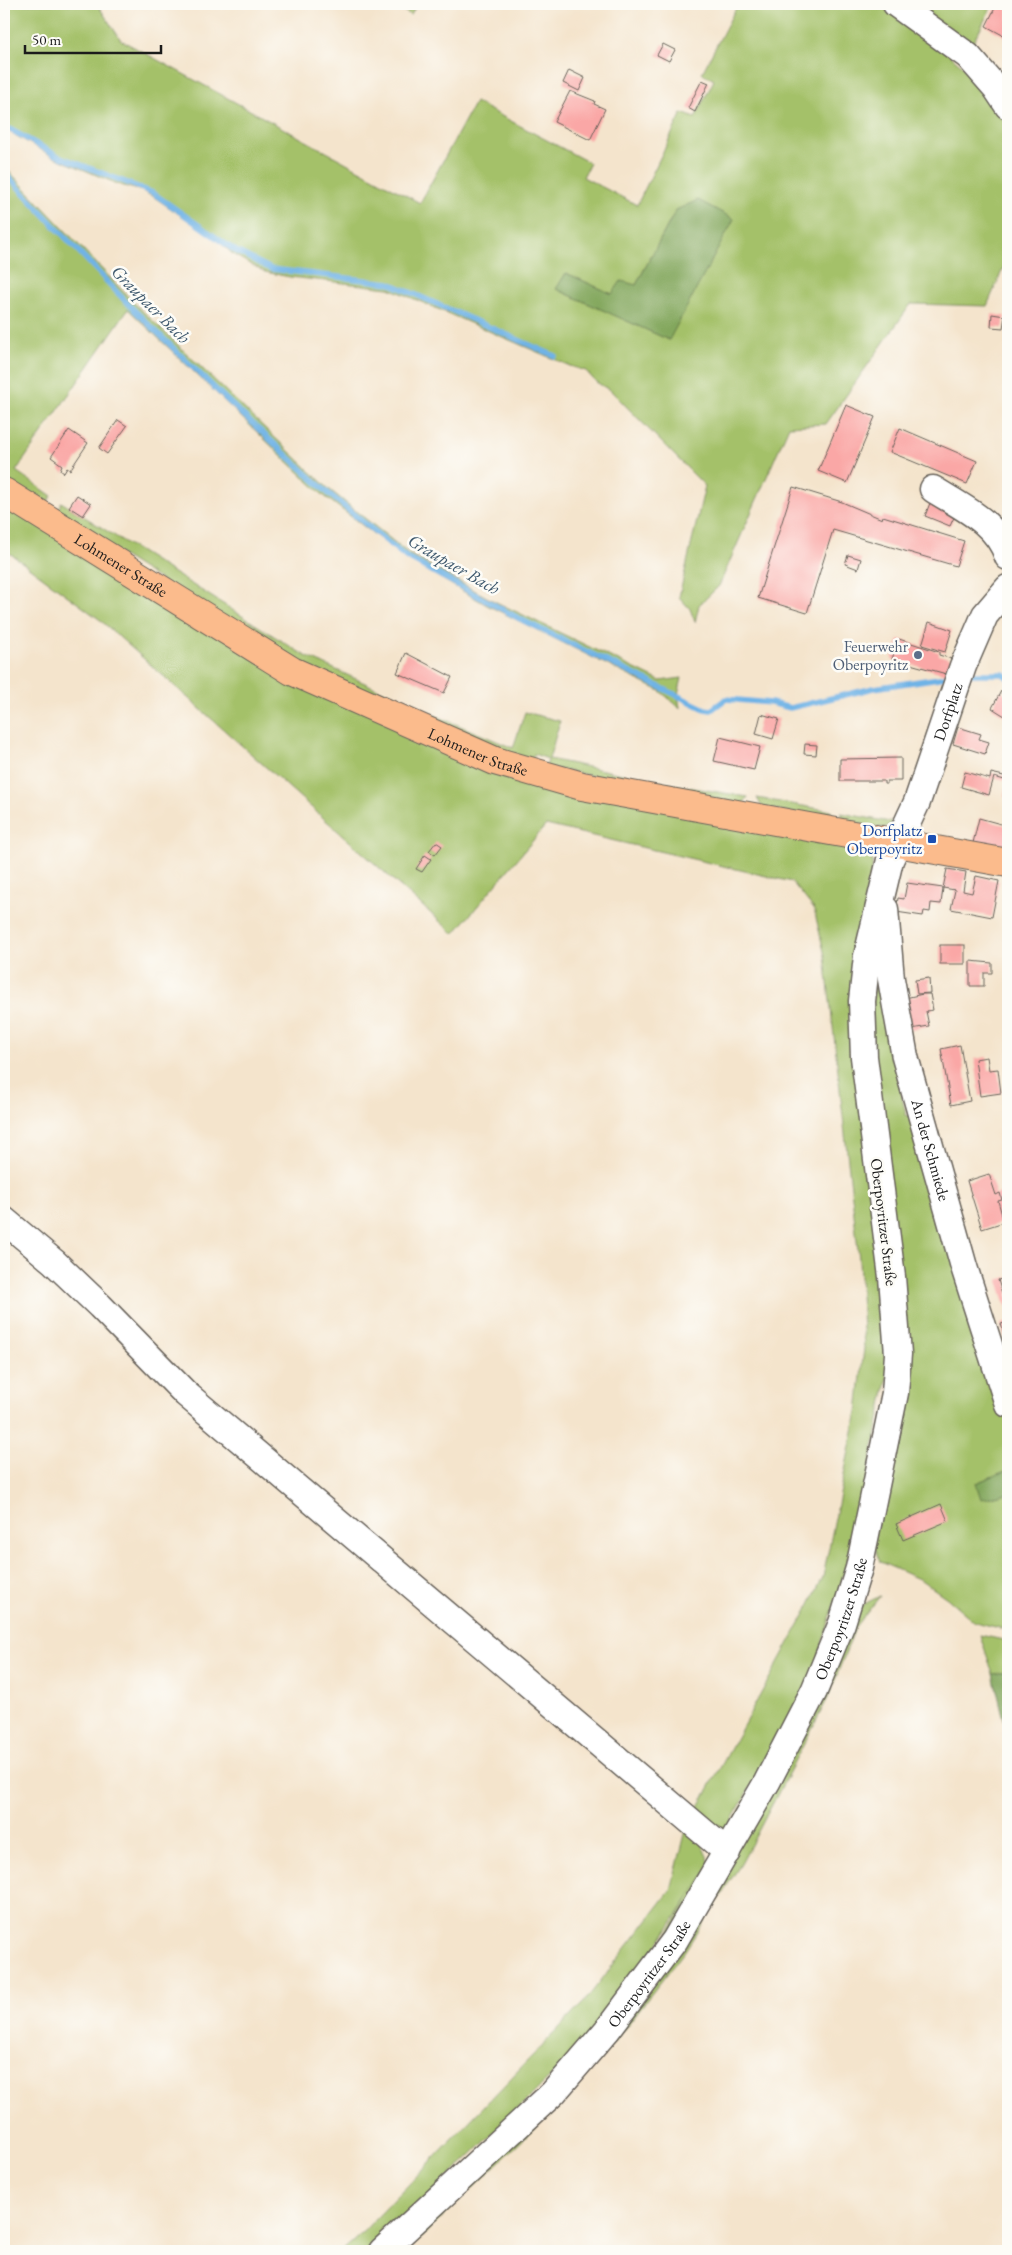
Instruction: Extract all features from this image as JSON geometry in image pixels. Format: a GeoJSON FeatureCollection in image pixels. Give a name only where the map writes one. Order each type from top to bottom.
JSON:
{"type":"FeatureCollection","features":[{"type":"Feature","properties":{"kind":"main road","name":"Lohmener Straße"},"geometry":{"type":"LineString","coordinates":[[4,492],[223,630],[292,671],[495,761],[582,786],[1008,863]]}},
{"type":"Feature","properties":{"kind":"street"},"geometry":{"type":"LineString","coordinates":[[896,4],[968,56],[996,88],[1008,106]]}},
{"type":"Feature","properties":{"kind":"street"},"geometry":{"type":"LineString","coordinates":[[933,489],[982,520],[997,534],[1008,556]]}},
{"type":"Feature","properties":{"kind":"street","name":"Dorfplatz"},"geometry":{"type":"LineString","coordinates":[[898,842],[916,802],[960,676],[985,615],[1008,588]]}},
{"type":"Feature","properties":{"kind":"street","name":"Oberpoyritzer Straße"},"geometry":{"type":"LineString","coordinates":[[382,2251],[553,2093],[608,2029],[675,1940],[727,1852],[814,1691],[842,1624],[859,1568],[895,1393],[898,1354],[892,1278],[864,1057],[862,1001],[867,956],[890,860],[898,842]]}},
{"type":"Feature","properties":{"kind":"street","name":"An der Schmiede"},"geometry":{"type":"LineString","coordinates":[[884,891],[891,979],[905,1057],[964,1267],[1008,1404]]}},
{"type":"Feature","properties":{"kind":"street"},"geometry":{"type":"LineString","coordinates":[[4,1220],[54,1262],[186,1394],[727,1852]]}},
{"type":"Feature","properties":{"kind":"green space"},"geometry":{"type":"Polygon","coordinates":[[[4,4],[97,4],[121,40],[420,203],[475,102],[590,163],[583,177],[637,205],[682,113],[695,118],[714,80],[702,73],[738,4],[889,4],[991,90],[1008,120],[1008,257],[987,306],[911,304],[826,424],[789,426],[719,586],[699,605],[695,622],[690,609],[679,597],[705,486],[611,391],[596,382],[586,371],[570,366],[389,288],[290,277],[265,272],[234,255],[217,240],[154,197],[54,157],[4,129],[4,4]],[[676,210],[636,285],[612,294],[566,273],[557,289],[669,340],[676,210]]]}},
{"type":"Feature","properties":{"kind":"green space"},"geometry":{"type":"Polygon","coordinates":[[[405,4],[417,4],[411,15],[402,10],[405,4]]]}},
{"type":"Feature","properties":{"kind":"green space"},"geometry":{"type":"Polygon","coordinates":[[[903,4],[993,4],[968,52],[903,4]]]}},
{"type":"Feature","properties":{"kind":"green space"},"geometry":{"type":"Polygon","coordinates":[[[4,166],[133,302],[232,397],[330,490],[409,554],[492,600],[660,681],[682,678],[678,695],[680,708],[660,691],[487,605],[405,558],[323,495],[128,309],[16,471],[52,496],[44,506],[4,481],[4,166]]]}},
{"type":"Feature","properties":{"kind":"green space"},"geometry":{"type":"Polygon","coordinates":[[[698,200],[734,219],[669,340],[556,289],[566,273],[612,294],[621,281],[636,285],[676,210],[698,200]]]}},
{"type":"Feature","properties":{"kind":"green space"},"geometry":{"type":"Polygon","coordinates":[[[61,502],[304,655],[419,708],[415,717],[277,654],[57,514],[61,502]]]}},
{"type":"Feature","properties":{"kind":"green space"},"geometry":{"type":"Polygon","coordinates":[[[4,503],[410,735],[868,852],[872,860],[873,883],[860,958],[892,1355],[857,1531],[809,1686],[727,1828],[710,1828],[692,1819],[807,1610],[823,1577],[857,1412],[864,1348],[859,1259],[825,956],[814,909],[792,882],[546,825],[454,934],[99,619],[4,549],[4,503]]]}},
{"type":"Feature","properties":{"kind":"green space"},"geometry":{"type":"Polygon","coordinates":[[[525,712],[560,721],[549,759],[676,785],[748,797],[743,804],[546,767],[548,759],[534,754],[531,762],[428,723],[432,714],[513,748],[525,712]]]}},
{"type":"Feature","properties":{"kind":"green space"},"geometry":{"type":"Polygon","coordinates":[[[757,798],[832,811],[826,819],[762,807],[757,798]]]}},
{"type":"Feature","properties":{"kind":"green space"},"geometry":{"type":"Polygon","coordinates":[[[841,813],[890,822],[897,821],[884,828],[845,822],[841,813]]]}},
{"type":"Feature","properties":{"kind":"green space"},"geometry":{"type":"Polygon","coordinates":[[[878,926],[890,1042],[906,1115],[914,1117],[1008,1415],[1008,1470],[976,1483],[982,1499],[1008,1493],[1008,1596],[1006,1597],[1008,1630],[975,1622],[947,1598],[921,1580],[880,1562],[872,1543],[900,1417],[907,1406],[904,1350],[869,1056],[878,926]]]}},
{"type":"Feature","properties":{"kind":"green space"},"geometry":{"type":"Polygon","coordinates":[[[1008,1470],[1008,1493],[981,1499],[976,1483],[1008,1470]]]}},
{"type":"Feature","properties":{"kind":"green space"},"geometry":{"type":"Polygon","coordinates":[[[880,1596],[855,1628],[828,1698],[741,1864],[684,1952],[613,2043],[560,2104],[407,2251],[394,2251],[611,2031],[852,1620],[864,1604],[880,1596]]]}},
{"type":"Feature","properties":{"kind":"green space"},"geometry":{"type":"Polygon","coordinates":[[[980,1635],[1008,1641],[1008,1672],[993,1674],[980,1635]]]}},
{"type":"Feature","properties":{"kind":"green space"},"geometry":{"type":"Polygon","coordinates":[[[1008,1672],[1008,1736],[993,1674],[1008,1672]]]}},
{"type":"Feature","properties":{"kind":"green space"},"geometry":{"type":"Polygon","coordinates":[[[687,1826],[700,1841],[711,1865],[604,2024],[374,2251],[342,2251],[359,2236],[585,2001],[671,1890],[687,1826]]]}},
{"type":"Feature","properties":{"kind":"building"},"geometry":{"type":"Polygon","coordinates":[[[997,4],[1008,4],[1008,38],[986,26],[997,4]]]}},
{"type":"Feature","properties":{"kind":"building"},"geometry":{"type":"Polygon","coordinates":[[[663,44],[675,50],[669,61],[657,55],[663,44]]]}},
{"type":"Feature","properties":{"kind":"building"},"geometry":{"type":"Polygon","coordinates":[[[569,70],[585,78],[579,91],[563,83],[569,70]]]}},
{"type":"Feature","properties":{"kind":"building"},"geometry":{"type":"Polygon","coordinates":[[[702,80],[709,83],[695,112],[688,108],[702,80]]]}},
{"type":"Feature","properties":{"kind":"building"},"geometry":{"type":"Polygon","coordinates":[[[570,91],[595,101],[594,104],[605,109],[590,140],[554,122],[570,91]]]}},
{"type":"Feature","properties":{"kind":"building"},"geometry":{"type":"Polygon","coordinates":[[[992,314],[1005,316],[1003,328],[991,327],[992,314]]]}},
{"type":"Feature","properties":{"kind":"building"},"geometry":{"type":"Polygon","coordinates":[[[846,405],[875,417],[847,483],[818,471],[846,405]]]}},
{"type":"Feature","properties":{"kind":"building"},"geometry":{"type":"Polygon","coordinates":[[[118,420],[127,426],[107,454],[99,448],[118,420]]]}},
{"type":"Feature","properties":{"kind":"building"},"geometry":{"type":"Polygon","coordinates":[[[900,428],[977,461],[967,484],[890,452],[900,428]]]}},
{"type":"Feature","properties":{"kind":"building"},"geometry":{"type":"Polygon","coordinates":[[[69,430],[88,443],[70,470],[67,468],[64,473],[60,470],[62,465],[51,457],[69,430]]]}},
{"type":"Feature","properties":{"kind":"building"},"geometry":{"type":"Polygon","coordinates":[[[793,487],[842,502],[882,519],[883,516],[964,541],[956,566],[833,530],[807,613],[758,598],[793,487]]]}},
{"type":"Feature","properties":{"kind":"building"},"geometry":{"type":"Polygon","coordinates":[[[77,495],[91,504],[83,516],[69,507],[77,495]]]}},
{"type":"Feature","properties":{"kind":"building"},"geometry":{"type":"Polygon","coordinates":[[[930,503],[956,513],[950,526],[925,516],[930,503]]]}},
{"type":"Feature","properties":{"kind":"building"},"geometry":{"type":"Polygon","coordinates":[[[848,555],[861,559],[858,569],[845,564],[848,555]]]}},
{"type":"Feature","properties":{"kind":"building"},"geometry":{"type":"Polygon","coordinates":[[[929,622],[952,630],[945,652],[922,645],[929,622]]]}},
{"type":"Feature","properties":{"kind":"building"},"geometry":{"type":"Polygon","coordinates":[[[899,639],[939,652],[939,655],[955,660],[950,675],[892,659],[899,639]]]}},
{"type":"Feature","properties":{"kind":"building"},"geometry":{"type":"Polygon","coordinates":[[[406,653],[452,677],[444,693],[397,673],[406,653]]]}},
{"type":"Feature","properties":{"kind":"building"},"geometry":{"type":"Polygon","coordinates":[[[1001,691],[1008,696],[1008,718],[992,708],[1001,691]]]}},
{"type":"Feature","properties":{"kind":"building"},"geometry":{"type":"Polygon","coordinates":[[[761,714],[779,719],[773,739],[756,734],[761,714]]]}},
{"type":"Feature","properties":{"kind":"building"},"geometry":{"type":"Polygon","coordinates":[[[958,727],[981,734],[979,739],[989,742],[985,754],[953,744],[958,727]]]}},
{"type":"Feature","properties":{"kind":"building"},"geometry":{"type":"Polygon","coordinates":[[[720,737],[760,747],[754,770],[714,761],[720,737]]]}},
{"type":"Feature","properties":{"kind":"building"},"geometry":{"type":"Polygon","coordinates":[[[805,744],[817,745],[816,755],[804,754],[805,744]]]}},
{"type":"Feature","properties":{"kind":"building"},"geometry":{"type":"Polygon","coordinates":[[[901,758],[901,781],[887,781],[887,784],[884,784],[884,781],[840,781],[840,759],[901,758]]]}},
{"type":"Feature","properties":{"kind":"building"},"geometry":{"type":"Polygon","coordinates":[[[965,772],[990,779],[991,773],[1008,777],[1008,781],[994,777],[989,795],[961,787],[965,772]]]}},
{"type":"Feature","properties":{"kind":"building"},"geometry":{"type":"Polygon","coordinates":[[[1008,782],[1008,797],[1004,796],[1008,782]]]}},
{"type":"Feature","properties":{"kind":"building"},"geometry":{"type":"Polygon","coordinates":[[[979,818],[1008,826],[1008,852],[973,843],[979,818]]]}},
{"type":"Feature","properties":{"kind":"building"},"geometry":{"type":"Polygon","coordinates":[[[436,842],[442,846],[435,855],[429,851],[436,842]]]}},
{"type":"Feature","properties":{"kind":"building"},"geometry":{"type":"Polygon","coordinates":[[[425,855],[431,859],[422,872],[416,869],[425,855]]]}},
{"type":"Feature","properties":{"kind":"building"},"geometry":{"type":"Polygon","coordinates":[[[947,869],[966,872],[963,891],[972,893],[976,876],[999,881],[992,917],[951,909],[955,890],[943,888],[947,869]]]}},
{"type":"Feature","properties":{"kind":"building"},"geometry":{"type":"Polygon","coordinates":[[[907,883],[943,888],[941,904],[931,903],[930,912],[924,911],[923,916],[896,912],[898,898],[904,899],[907,883]]]}},
{"type":"Feature","properties":{"kind":"building"},"geometry":{"type":"Polygon","coordinates":[[[940,945],[965,945],[965,964],[940,964],[940,945]]]}},
{"type":"Feature","properties":{"kind":"building"},"geometry":{"type":"Polygon","coordinates":[[[970,961],[992,963],[992,973],[984,973],[984,986],[970,986],[970,961]]]}},
{"type":"Feature","properties":{"kind":"building"},"geometry":{"type":"Polygon","coordinates":[[[929,978],[930,993],[917,994],[915,980],[929,978]]]}},
{"type":"Feature","properties":{"kind":"building"},"geometry":{"type":"Polygon","coordinates":[[[930,994],[933,1010],[926,1011],[929,1026],[911,1029],[905,998],[930,994]]]}},
{"type":"Feature","properties":{"kind":"building"},"geometry":{"type":"Polygon","coordinates":[[[960,1045],[970,1101],[951,1105],[941,1049],[960,1045]]]}},
{"type":"Feature","properties":{"kind":"building"},"geometry":{"type":"Polygon","coordinates":[[[987,1057],[989,1070],[998,1069],[1001,1093],[980,1096],[975,1059],[987,1057]]]}},
{"type":"Feature","properties":{"kind":"building"},"geometry":{"type":"Polygon","coordinates":[[[989,1174],[996,1195],[1000,1193],[1002,1200],[998,1201],[1004,1222],[982,1229],[967,1181],[989,1174]]]}},
{"type":"Feature","properties":{"kind":"building"},"geometry":{"type":"Polygon","coordinates":[[[1008,1277],[1008,1305],[1006,1306],[998,1280],[1008,1277]]]}},
{"type":"Feature","properties":{"kind":"building"},"geometry":{"type":"Polygon","coordinates":[[[1008,1322],[1008,1340],[1006,1341],[1001,1324],[1008,1322]]]}},
{"type":"Feature","properties":{"kind":"building"},"geometry":{"type":"Polygon","coordinates":[[[941,1504],[948,1521],[903,1540],[896,1524],[941,1504]]]}},
{"type":"Feature","properties":{"kind":"waterway"},"geometry":{"type":"LineString","coordinates":[[4,126],[56,155],[153,193],[234,250],[271,269],[389,283],[555,356]]}},
{"type":"Feature","properties":{"kind":"waterway","name":"Graupaer Bach"},"geometry":{"type":"LineString","coordinates":[[4,172],[130,306],[227,400],[329,494],[406,557],[522,620],[705,709],[711,710],[726,699],[771,703],[790,708],[874,688],[952,676]]}},
{"type":"Feature","properties":{"kind":"waterway","name":"Graupaer Bach"},"geometry":{"type":"LineString","coordinates":[[969,674],[1003,674],[1008,678]]}},
{"type":"Feature","properties":{"kind":"place","name":"Feuerwehr Oberpoyritz"},"geometry":{"type":"Point","coordinates":[918,655]}},
{"type":"Feature","properties":{"kind":"place","name":"Dorfplatz Oberpoyritz"},"geometry":{"type":"Point","coordinates":[932,839]}}]}
